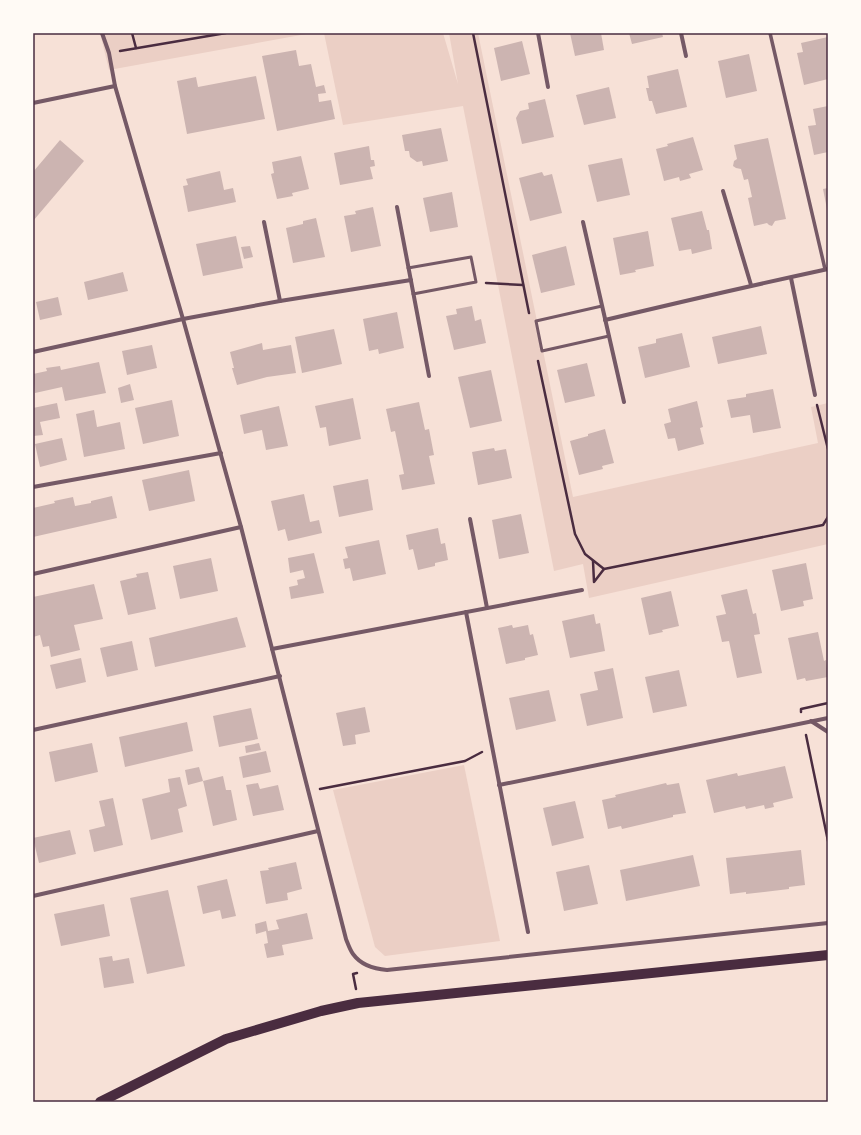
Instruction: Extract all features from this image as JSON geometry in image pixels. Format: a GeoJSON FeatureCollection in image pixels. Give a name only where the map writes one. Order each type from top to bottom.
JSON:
{"type":"FeatureCollection","features":[{"type":"Feature","properties":{"kind":"main road"},"geometry":{"type":"LineString","coordinates":[[100,1102],[226,1039],[322,1011],[358,1003],[828,955]]}},
{"type":"Feature","properties":{"kind":"street"},"geometry":{"type":"LineString","coordinates":[[102,33],[109,53],[115,86],[221,453],[280,676],[346,940],[353,954],[365,965],[376,970],[387,970],[828,923]]}},
{"type":"Feature","properties":{"kind":"street"},"geometry":{"type":"LineString","coordinates":[[538,33],[548,87]]}},
{"type":"Feature","properties":{"kind":"street"},"geometry":{"type":"LineString","coordinates":[[681,33],[686,56]]}},
{"type":"Feature","properties":{"kind":"street"},"geometry":{"type":"LineString","coordinates":[[605,320],[751,285],[791,278],[826,269],[770,33]]}},
{"type":"Feature","properties":{"kind":"street"},"geometry":{"type":"LineString","coordinates":[[34,104],[115,86]]}},
{"type":"Feature","properties":{"kind":"street"},"geometry":{"type":"LineString","coordinates":[[723,191],[751,285]]}},
{"type":"Feature","properties":{"kind":"street"},"geometry":{"type":"LineString","coordinates":[[397,207],[429,376]]}},
{"type":"Feature","properties":{"kind":"street"},"geometry":{"type":"LineString","coordinates":[[264,222],[280,301]]}},
{"type":"Feature","properties":{"kind":"street"},"geometry":{"type":"LineString","coordinates":[[583,222],[624,402]]}},
{"type":"Feature","properties":{"kind":"street"},"geometry":{"type":"LineString","coordinates":[[791,278],[815,395]]}},
{"type":"Feature","properties":{"kind":"street"},"geometry":{"type":"LineString","coordinates":[[33,352],[183,319],[280,301],[411,280]]}},
{"type":"Feature","properties":{"kind":"street"},"geometry":{"type":"LineString","coordinates":[[33,487],[221,453]]}},
{"type":"Feature","properties":{"kind":"street"},"geometry":{"type":"LineString","coordinates":[[470,519],[487,608]]}},
{"type":"Feature","properties":{"kind":"street"},"geometry":{"type":"LineString","coordinates":[[33,574],[241,527]]}},
{"type":"Feature","properties":{"kind":"street"},"geometry":{"type":"LineString","coordinates":[[272,649],[582,590]]}},
{"type":"Feature","properties":{"kind":"street"},"geometry":{"type":"LineString","coordinates":[[466,612],[528,932]]}},
{"type":"Feature","properties":{"kind":"street"},"geometry":{"type":"LineString","coordinates":[[33,730],[280,676]]}},
{"type":"Feature","properties":{"kind":"street"},"geometry":{"type":"LineString","coordinates":[[499,785],[828,718]]}},
{"type":"Feature","properties":{"kind":"street"},"geometry":{"type":"LineString","coordinates":[[811,721],[828,732]]}},
{"type":"Feature","properties":{"kind":"street"},"geometry":{"type":"LineString","coordinates":[[33,896],[318,831]]}},
{"type":"Feature","properties":{"kind":"lane"},"geometry":{"type":"LineString","coordinates":[[408,268],[471,257],[476,282],[413,294]]}},
{"type":"Feature","properties":{"kind":"lane"},"geometry":{"type":"LineString","coordinates":[[602,306],[536,321],[542,350],[609,336]]}},
{"type":"Feature","properties":{"kind":"path"},"geometry":{"type":"LineString","coordinates":[[132,33],[136,48]]}},
{"type":"Feature","properties":{"kind":"path"},"geometry":{"type":"LineString","coordinates":[[109,53],[226,33]]}},
{"type":"Feature","properties":{"kind":"path"},"geometry":{"type":"LineString","coordinates":[[473,33],[529,315]]}},
{"type":"Feature","properties":{"kind":"path"},"geometry":{"type":"LineString","coordinates":[[476,282],[523,285]]}},
{"type":"Feature","properties":{"kind":"path"},"geometry":{"type":"LineString","coordinates":[[538,360],[575,534],[586,554],[604,569]]}},
{"type":"Feature","properties":{"kind":"path"},"geometry":{"type":"LineString","coordinates":[[815,395],[828,449]]}},
{"type":"Feature","properties":{"kind":"path"},"geometry":{"type":"LineString","coordinates":[[823,525],[828,517]]}},
{"type":"Feature","properties":{"kind":"path"},"geometry":{"type":"LineString","coordinates":[[593,560],[594,582],[604,569],[823,525],[828,527]]}},
{"type":"Feature","properties":{"kind":"path"},"geometry":{"type":"LineString","coordinates":[[828,703],[801,709],[828,841]]}},
{"type":"Feature","properties":{"kind":"path"},"geometry":{"type":"LineString","coordinates":[[308,791],[465,761],[492,748]]}},
{"type":"Feature","properties":{"kind":"path"},"geometry":{"type":"LineString","coordinates":[[358,1003],[354,974],[360,973]]}},
{"type":"Feature","properties":{"kind":"shaded area"},"geometry":{"type":"Polygon","coordinates":[[[100,33],[312,33],[109,70],[100,33]]]}},
{"type":"Feature","properties":{"kind":"shaded area"},"geometry":{"type":"Polygon","coordinates":[[[324,33],[443,33],[458,84],[449,33],[478,33],[573,497],[818,443],[811,407],[828,403],[828,544],[589,598],[583,564],[554,571],[463,106],[343,125],[324,33]]]}},
{"type":"Feature","properties":{"kind":"shaded area"},"geometry":{"type":"Polygon","coordinates":[[[464,765],[500,941],[385,956],[375,947],[333,790],[464,765]]]}},
{"type":"Feature","properties":{"kind":"building"},"geometry":{"type":"Polygon","coordinates":[[[570,33],[601,33],[604,50],[575,56],[570,33]]]}},
{"type":"Feature","properties":{"kind":"building"},"geometry":{"type":"Polygon","coordinates":[[[629,33],[662,33],[663,37],[632,44],[629,33]]]}},
{"type":"Feature","properties":{"kind":"building"},"geometry":{"type":"Polygon","coordinates":[[[828,37],[828,79],[804,85],[797,53],[803,52],[801,43],[828,37]]]}},
{"type":"Feature","properties":{"kind":"building"},"geometry":{"type":"Polygon","coordinates":[[[522,41],[530,74],[501,81],[494,48],[522,41]]]}},
{"type":"Feature","properties":{"kind":"building"},"geometry":{"type":"Polygon","coordinates":[[[296,50],[299,66],[311,64],[316,87],[324,85],[326,93],[318,94],[319,102],[331,100],[335,119],[277,131],[262,56],[296,50]]]}},
{"type":"Feature","properties":{"kind":"building"},"geometry":{"type":"Polygon","coordinates":[[[749,54],[757,91],[726,98],[718,61],[749,54]]]}},
{"type":"Feature","properties":{"kind":"building"},"geometry":{"type":"Polygon","coordinates":[[[678,69],[687,107],[656,114],[652,101],[649,101],[646,88],[649,88],[647,76],[678,69]]]}},
{"type":"Feature","properties":{"kind":"building"},"geometry":{"type":"Polygon","coordinates":[[[256,76],[265,119],[187,134],[177,81],[196,77],[198,87],[256,76]]]}},
{"type":"Feature","properties":{"kind":"building"},"geometry":{"type":"Polygon","coordinates":[[[609,87],[616,118],[584,125],[576,95],[609,87]]]}},
{"type":"Feature","properties":{"kind":"building"},"geometry":{"type":"Polygon","coordinates":[[[545,99],[554,137],[522,144],[516,118],[520,111],[529,109],[528,103],[545,99]]]}},
{"type":"Feature","properties":{"kind":"building"},"geometry":{"type":"Polygon","coordinates":[[[828,106],[828,152],[814,155],[808,126],[816,125],[813,109],[828,106]]]}},
{"type":"Feature","properties":{"kind":"building"},"geometry":{"type":"Polygon","coordinates":[[[441,128],[448,161],[423,166],[422,161],[417,162],[410,157],[409,151],[405,151],[402,135],[441,128]]]}},
{"type":"Feature","properties":{"kind":"building"},"geometry":{"type":"Polygon","coordinates":[[[693,137],[703,170],[689,174],[691,178],[680,181],[679,177],[664,181],[656,149],[668,146],[667,144],[693,137]]]}},
{"type":"Feature","properties":{"kind":"building"},"geometry":{"type":"Polygon","coordinates":[[[768,138],[786,219],[775,221],[772,226],[767,223],[754,226],[748,198],[752,197],[748,179],[744,180],[741,169],[733,166],[734,161],[737,159],[734,145],[768,138]]]}},
{"type":"Feature","properties":{"kind":"building"},"geometry":{"type":"Polygon","coordinates":[[[60,140],[84,161],[33,221],[33,172],[60,140]]]}},
{"type":"Feature","properties":{"kind":"building"},"geometry":{"type":"Polygon","coordinates":[[[369,146],[371,160],[374,160],[375,166],[370,167],[373,179],[340,185],[334,153],[369,146]]]}},
{"type":"Feature","properties":{"kind":"building"},"geometry":{"type":"Polygon","coordinates":[[[301,156],[309,189],[292,193],[293,196],[277,199],[271,174],[274,173],[272,162],[301,156]]]}},
{"type":"Feature","properties":{"kind":"building"},"geometry":{"type":"Polygon","coordinates":[[[622,158],[630,195],[597,202],[588,165],[622,158]]]}},
{"type":"Feature","properties":{"kind":"building"},"geometry":{"type":"Polygon","coordinates":[[[220,171],[224,190],[233,188],[236,202],[188,212],[183,186],[188,185],[186,179],[220,171]]]}},
{"type":"Feature","properties":{"kind":"building"},"geometry":{"type":"Polygon","coordinates":[[[542,172],[544,176],[552,174],[562,213],[530,221],[519,178],[542,172]]]}},
{"type":"Feature","properties":{"kind":"building"},"geometry":{"type":"Polygon","coordinates":[[[828,188],[828,209],[827,209],[823,189],[828,188]]]}},
{"type":"Feature","properties":{"kind":"building"},"geometry":{"type":"Polygon","coordinates":[[[452,192],[458,227],[430,232],[423,198],[452,192]]]}},
{"type":"Feature","properties":{"kind":"building"},"geometry":{"type":"Polygon","coordinates":[[[373,207],[381,246],[351,252],[344,216],[356,214],[355,211],[373,207]]]}},
{"type":"Feature","properties":{"kind":"building"},"geometry":{"type":"Polygon","coordinates":[[[702,211],[707,230],[709,230],[712,249],[692,254],[691,249],[679,251],[671,218],[702,211]]]}},
{"type":"Feature","properties":{"kind":"building"},"geometry":{"type":"Polygon","coordinates":[[[316,218],[325,257],[293,263],[286,228],[303,224],[303,221],[316,218]]]}},
{"type":"Feature","properties":{"kind":"building"},"geometry":{"type":"Polygon","coordinates":[[[648,231],[654,266],[620,275],[613,238],[648,231]]]}},
{"type":"Feature","properties":{"kind":"building"},"geometry":{"type":"Polygon","coordinates":[[[236,236],[243,268],[203,276],[196,244],[236,236]]]}},
{"type":"Feature","properties":{"kind":"building"},"geometry":{"type":"Polygon","coordinates":[[[250,246],[253,257],[244,259],[241,247],[250,246]]]}},
{"type":"Feature","properties":{"kind":"building"},"geometry":{"type":"Polygon","coordinates":[[[566,246],[575,285],[541,293],[532,255],[566,246]]]}},
{"type":"Feature","properties":{"kind":"building"},"geometry":{"type":"Polygon","coordinates":[[[123,272],[128,291],[88,300],[84,282],[123,272]]]}},
{"type":"Feature","properties":{"kind":"building"},"geometry":{"type":"Polygon","coordinates":[[[58,297],[62,315],[40,320],[36,302],[58,297]]]}},
{"type":"Feature","properties":{"kind":"building"},"geometry":{"type":"Polygon","coordinates":[[[472,306],[475,321],[481,319],[486,343],[454,350],[446,316],[457,314],[456,309],[472,306]]]}},
{"type":"Feature","properties":{"kind":"building"},"geometry":{"type":"Polygon","coordinates":[[[397,312],[404,348],[379,354],[378,349],[369,351],[363,319],[397,312]]]}},
{"type":"Feature","properties":{"kind":"building"},"geometry":{"type":"Polygon","coordinates":[[[761,326],[767,354],[718,364],[712,337],[761,326]]]}},
{"type":"Feature","properties":{"kind":"building"},"geometry":{"type":"Polygon","coordinates":[[[334,329],[342,364],[302,373],[295,337],[334,329]]]}},
{"type":"Feature","properties":{"kind":"building"},"geometry":{"type":"Polygon","coordinates":[[[682,333],[690,367],[645,378],[638,347],[656,343],[656,339],[682,333]]]}},
{"type":"Feature","properties":{"kind":"building"},"geometry":{"type":"Polygon","coordinates":[[[262,343],[263,350],[291,345],[296,373],[267,377],[237,385],[232,368],[234,368],[230,352],[262,343]]]}},
{"type":"Feature","properties":{"kind":"building"},"geometry":{"type":"Polygon","coordinates":[[[152,345],[157,368],[127,375],[122,351],[152,345]]]}},
{"type":"Feature","properties":{"kind":"building"},"geometry":{"type":"Polygon","coordinates":[[[99,362],[106,393],[65,401],[62,387],[35,393],[33,374],[47,371],[46,368],[60,366],[61,370],[99,362]]]}},
{"type":"Feature","properties":{"kind":"building"},"geometry":{"type":"Polygon","coordinates":[[[587,363],[595,396],[565,403],[557,370],[587,363]]]}},
{"type":"Feature","properties":{"kind":"building"},"geometry":{"type":"Polygon","coordinates":[[[491,370],[502,421],[470,428],[458,377],[491,370]]]}},
{"type":"Feature","properties":{"kind":"building"},"geometry":{"type":"Polygon","coordinates":[[[130,384],[134,400],[121,403],[118,388],[130,384]]]}},
{"type":"Feature","properties":{"kind":"building"},"geometry":{"type":"Polygon","coordinates":[[[773,389],[781,428],[753,433],[750,415],[731,418],[727,400],[746,397],[746,394],[773,389]]]}},
{"type":"Feature","properties":{"kind":"building"},"geometry":{"type":"Polygon","coordinates":[[[353,398],[361,439],[329,446],[326,427],[320,428],[315,406],[353,398]]]}},
{"type":"Feature","properties":{"kind":"building"},"geometry":{"type":"Polygon","coordinates":[[[172,400],[179,436],[143,444],[135,408],[172,400]]]}},
{"type":"Feature","properties":{"kind":"building"},"geometry":{"type":"Polygon","coordinates":[[[697,401],[703,427],[700,428],[704,444],[678,451],[675,438],[668,439],[664,424],[671,422],[668,409],[697,401]]]}},
{"type":"Feature","properties":{"kind":"building"},"geometry":{"type":"Polygon","coordinates":[[[419,402],[425,430],[429,429],[434,455],[429,456],[435,484],[402,490],[399,475],[404,474],[395,431],[391,432],[386,409],[419,402]]]}},
{"type":"Feature","properties":{"kind":"building"},"geometry":{"type":"Polygon","coordinates":[[[57,403],[60,418],[40,422],[43,435],[33,436],[33,408],[57,403]]]}},
{"type":"Feature","properties":{"kind":"building"},"geometry":{"type":"Polygon","coordinates":[[[279,406],[288,446],[266,450],[262,430],[244,434],[240,415],[279,406]]]}},
{"type":"Feature","properties":{"kind":"building"},"geometry":{"type":"Polygon","coordinates":[[[94,410],[97,427],[120,422],[125,449],[84,457],[76,414],[94,410]]]}},
{"type":"Feature","properties":{"kind":"building"},"geometry":{"type":"Polygon","coordinates":[[[605,429],[614,463],[602,466],[603,469],[579,475],[570,441],[605,429]]]}},
{"type":"Feature","properties":{"kind":"building"},"geometry":{"type":"Polygon","coordinates":[[[62,438],[67,460],[40,467],[35,444],[62,438]]]}},
{"type":"Feature","properties":{"kind":"building"},"geometry":{"type":"Polygon","coordinates":[[[494,448],[495,451],[506,449],[512,478],[478,485],[472,452],[494,448]]]}},
{"type":"Feature","properties":{"kind":"building"},"geometry":{"type":"Polygon","coordinates":[[[189,470],[195,501],[149,511],[142,480],[189,470]]]}},
{"type":"Feature","properties":{"kind":"building"},"geometry":{"type":"Polygon","coordinates":[[[368,479],[373,510],[339,517],[333,486],[368,479]]]}},
{"type":"Feature","properties":{"kind":"building"},"geometry":{"type":"Polygon","coordinates":[[[304,494],[310,522],[319,520],[322,533],[288,541],[285,529],[278,531],[271,501],[304,494]]]}},
{"type":"Feature","properties":{"kind":"building"},"geometry":{"type":"Polygon","coordinates":[[[112,496],[117,518],[33,537],[33,508],[73,497],[75,506],[91,503],[91,501],[112,496]]]}},
{"type":"Feature","properties":{"kind":"building"},"geometry":{"type":"Polygon","coordinates":[[[521,514],[529,553],[499,559],[492,520],[521,514]]]}},
{"type":"Feature","properties":{"kind":"building"},"geometry":{"type":"Polygon","coordinates":[[[438,528],[441,544],[445,543],[448,560],[435,563],[435,566],[418,570],[413,549],[409,550],[406,535],[438,528]]]}},
{"type":"Feature","properties":{"kind":"building"},"geometry":{"type":"Polygon","coordinates":[[[379,540],[386,574],[353,581],[350,568],[345,569],[343,559],[348,558],[345,547],[379,540]]]}},
{"type":"Feature","properties":{"kind":"building"},"geometry":{"type":"Polygon","coordinates":[[[314,553],[324,593],[291,599],[289,587],[298,585],[297,580],[305,578],[303,570],[290,573],[288,558],[314,553]]]}},
{"type":"Feature","properties":{"kind":"building"},"geometry":{"type":"Polygon","coordinates":[[[211,558],[218,591],[180,599],[173,566],[211,558]]]}},
{"type":"Feature","properties":{"kind":"building"},"geometry":{"type":"Polygon","coordinates":[[[806,563],[813,599],[803,601],[804,606],[781,611],[772,570],[806,563]]]}},
{"type":"Feature","properties":{"kind":"building"},"geometry":{"type":"Polygon","coordinates":[[[148,572],[156,609],[128,615],[120,581],[137,577],[136,574],[148,572]]]}},
{"type":"Feature","properties":{"kind":"building"},"geometry":{"type":"Polygon","coordinates":[[[94,584],[103,619],[74,625],[80,650],[51,657],[49,646],[43,647],[40,635],[33,637],[33,597],[94,584]]]}},
{"type":"Feature","properties":{"kind":"building"},"geometry":{"type":"Polygon","coordinates":[[[747,589],[753,614],[756,613],[760,634],[754,635],[762,673],[737,678],[729,641],[722,642],[716,616],[726,614],[721,595],[747,589]]]}},
{"type":"Feature","properties":{"kind":"building"},"geometry":{"type":"Polygon","coordinates":[[[671,591],[679,626],[649,635],[641,598],[671,591]]]}},
{"type":"Feature","properties":{"kind":"building"},"geometry":{"type":"Polygon","coordinates":[[[594,614],[596,624],[600,623],[605,651],[570,658],[562,621],[594,614]]]}},
{"type":"Feature","properties":{"kind":"building"},"geometry":{"type":"Polygon","coordinates":[[[237,617],[246,647],[155,667],[149,638],[237,617]]]}},
{"type":"Feature","properties":{"kind":"building"},"geometry":{"type":"Polygon","coordinates":[[[512,625],[513,628],[528,625],[530,635],[533,634],[538,655],[525,658],[525,660],[506,664],[498,628],[512,625]]]}},
{"type":"Feature","properties":{"kind":"building"},"geometry":{"type":"Polygon","coordinates":[[[818,632],[824,661],[826,660],[828,677],[806,681],[805,678],[797,680],[788,638],[818,632]]]}},
{"type":"Feature","properties":{"kind":"building"},"geometry":{"type":"Polygon","coordinates":[[[132,641],[138,670],[107,677],[100,648],[132,641]]]}},
{"type":"Feature","properties":{"kind":"building"},"geometry":{"type":"Polygon","coordinates":[[[81,658],[86,682],[56,689],[50,665],[81,658]]]}},
{"type":"Feature","properties":{"kind":"building"},"geometry":{"type":"Polygon","coordinates":[[[613,668],[623,718],[587,726],[580,694],[598,690],[594,672],[613,668]]]}},
{"type":"Feature","properties":{"kind":"building"},"geometry":{"type":"Polygon","coordinates":[[[679,670],[687,706],[653,713],[645,677],[679,670]]]}},
{"type":"Feature","properties":{"kind":"building"},"geometry":{"type":"Polygon","coordinates":[[[549,690],[556,721],[516,730],[509,698],[549,690]]]}},
{"type":"Feature","properties":{"kind":"building"},"geometry":{"type":"Polygon","coordinates":[[[365,707],[370,732],[355,735],[356,744],[343,746],[336,713],[365,707]]]}},
{"type":"Feature","properties":{"kind":"building"},"geometry":{"type":"Polygon","coordinates":[[[251,708],[258,739],[219,747],[213,716],[251,708]]]}},
{"type":"Feature","properties":{"kind":"building"},"geometry":{"type":"Polygon","coordinates":[[[187,722],[193,751],[125,767],[119,737],[187,722]]]}},
{"type":"Feature","properties":{"kind":"building"},"geometry":{"type":"Polygon","coordinates":[[[92,743],[98,772],[55,782],[49,752],[92,743]]]}},
{"type":"Feature","properties":{"kind":"building"},"geometry":{"type":"Polygon","coordinates":[[[259,743],[261,750],[246,753],[245,746],[259,743]]]}},
{"type":"Feature","properties":{"kind":"building"},"geometry":{"type":"Polygon","coordinates":[[[266,751],[271,772],[243,778],[239,757],[266,751]]]}},
{"type":"Feature","properties":{"kind":"building"},"geometry":{"type":"Polygon","coordinates":[[[785,766],[793,798],[773,803],[774,807],[765,809],[764,805],[746,809],[745,806],[714,813],[706,780],[737,773],[738,776],[785,766]]]}},
{"type":"Feature","properties":{"kind":"building"},"geometry":{"type":"Polygon","coordinates":[[[199,767],[203,781],[188,785],[185,770],[199,767]]]}},
{"type":"Feature","properties":{"kind":"building"},"geometry":{"type":"Polygon","coordinates":[[[223,776],[226,790],[231,790],[237,820],[213,826],[203,781],[223,776]]]}},
{"type":"Feature","properties":{"kind":"building"},"geometry":{"type":"Polygon","coordinates":[[[180,777],[187,806],[178,809],[183,832],[151,840],[142,799],[170,792],[168,779],[180,777]]]}},
{"type":"Feature","properties":{"kind":"building"},"geometry":{"type":"Polygon","coordinates":[[[258,783],[260,789],[278,785],[284,810],[253,816],[246,785],[258,783]]]}},
{"type":"Feature","properties":{"kind":"building"},"geometry":{"type":"Polygon","coordinates":[[[666,783],[667,785],[679,783],[686,813],[673,815],[673,817],[622,829],[621,826],[608,829],[602,800],[616,797],[615,795],[666,783]]]}},
{"type":"Feature","properties":{"kind":"building"},"geometry":{"type":"Polygon","coordinates":[[[113,798],[123,845],[94,852],[89,830],[105,826],[99,801],[113,798]]]}},
{"type":"Feature","properties":{"kind":"building"},"geometry":{"type":"Polygon","coordinates":[[[575,801],[584,838],[552,846],[543,808],[575,801]]]}},
{"type":"Feature","properties":{"kind":"building"},"geometry":{"type":"Polygon","coordinates":[[[70,830],[76,854],[39,863],[33,838],[70,830]]]}},
{"type":"Feature","properties":{"kind":"building"},"geometry":{"type":"Polygon","coordinates":[[[801,850],[805,885],[789,887],[789,889],[746,894],[746,892],[730,894],[726,858],[801,850]]]}},
{"type":"Feature","properties":{"kind":"building"},"geometry":{"type":"Polygon","coordinates":[[[693,855],[700,886],[626,901],[620,870],[693,855]]]}},
{"type":"Feature","properties":{"kind":"building"},"geometry":{"type":"Polygon","coordinates":[[[296,862],[302,889],[287,893],[288,900],[266,904],[260,871],[269,870],[268,868],[296,862]]]}},
{"type":"Feature","properties":{"kind":"building"},"geometry":{"type":"Polygon","coordinates":[[[589,865],[598,904],[564,911],[556,872],[589,865]]]}},
{"type":"Feature","properties":{"kind":"building"},"geometry":{"type":"Polygon","coordinates":[[[227,879],[236,916],[222,919],[220,910],[203,914],[197,886],[227,879]]]}},
{"type":"Feature","properties":{"kind":"building"},"geometry":{"type":"Polygon","coordinates":[[[168,890],[185,966],[147,974],[130,898],[168,890]]]}},
{"type":"Feature","properties":{"kind":"building"},"geometry":{"type":"Polygon","coordinates":[[[104,904],[110,936],[61,946],[54,914],[104,904]]]}},
{"type":"Feature","properties":{"kind":"building"},"geometry":{"type":"Polygon","coordinates":[[[307,913],[313,939],[282,945],[284,955],[267,958],[264,944],[268,943],[266,931],[256,934],[255,924],[266,921],[268,931],[279,929],[276,920],[307,913]]]}},
{"type":"Feature","properties":{"kind":"building"},"geometry":{"type":"Polygon","coordinates":[[[112,956],[113,961],[129,958],[134,983],[104,988],[99,958],[112,956]]]}}]}
